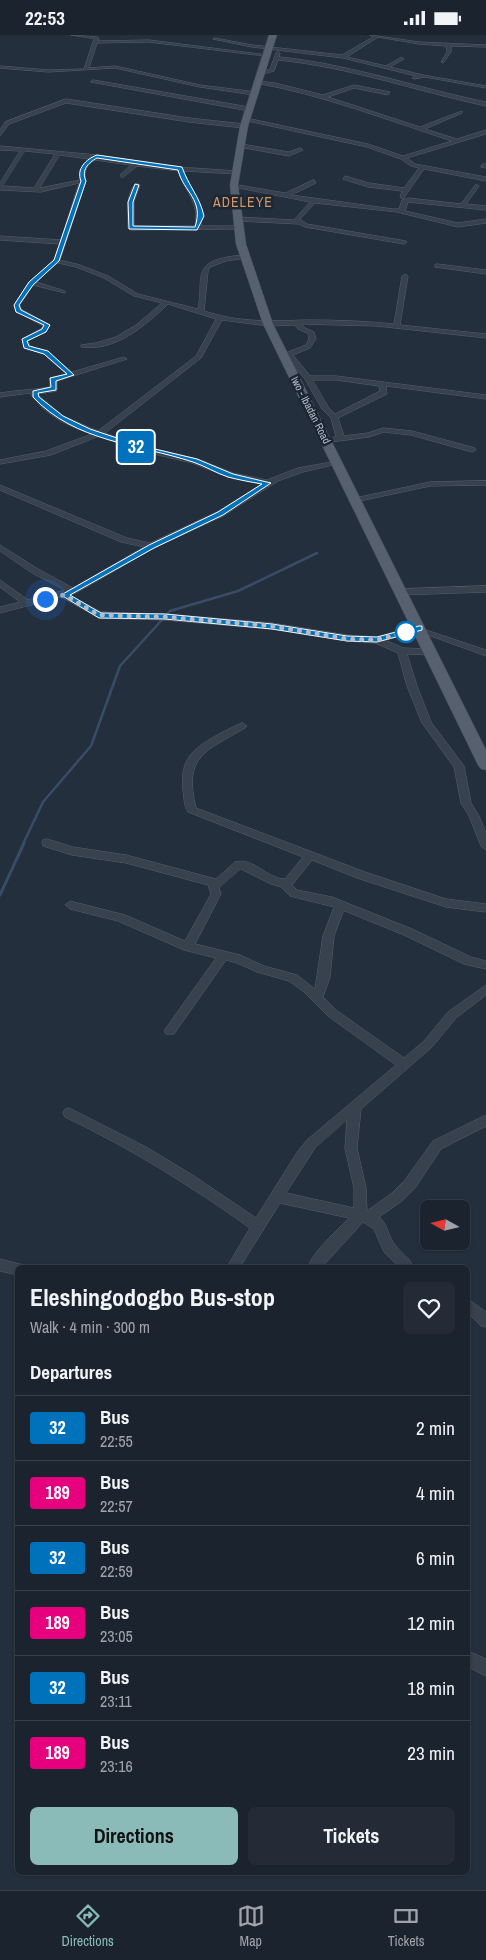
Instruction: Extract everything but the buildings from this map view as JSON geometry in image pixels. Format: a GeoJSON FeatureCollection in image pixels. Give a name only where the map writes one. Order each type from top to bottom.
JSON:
{"type":"FeatureCollection","features":[{"type":"Feature","properties":{"kind":"main road","name":"Iwo - Ibadan Road"},"geometry":{"type":"LineString","coordinates":[[273,35],[273,52],[254,93],[247,118],[234,185],[244,257],[266,320],[286,355],[336,463],[486,765]]}},
{"type":"Feature","properties":{"kind":"street"},"geometry":{"type":"LineString","coordinates":[[73,35],[97,38],[86,70]]}},
{"type":"Feature","properties":{"kind":"street"},"geometry":{"type":"LineString","coordinates":[[343,57],[375,35],[419,43],[486,46]]}},
{"type":"Feature","properties":{"kind":"street"},"geometry":{"type":"LineString","coordinates":[[215,39],[324,63],[486,104]]}},
{"type":"Feature","properties":{"kind":"street"},"geometry":{"type":"LineString","coordinates":[[96,42],[149,41],[343,57],[422,76],[486,87]]}},
{"type":"Feature","properties":{"kind":"street"},"geometry":{"type":"LineString","coordinates":[[442,62],[450,52],[448,44]]}},
{"type":"Feature","properties":{"kind":"street"},"geometry":{"type":"LineString","coordinates":[[387,67],[402,59]]}},
{"type":"Feature","properties":{"kind":"street"},"geometry":{"type":"LineString","coordinates":[[0,67],[48,71],[115,67],[200,86],[254,93]]}},
{"type":"Feature","properties":{"kind":"street"},"geometry":{"type":"LineString","coordinates":[[404,83],[422,76]]}},
{"type":"Feature","properties":{"kind":"street"},"geometry":{"type":"LineString","coordinates":[[260,78],[457,141]]}},
{"type":"Feature","properties":{"kind":"street"},"geometry":{"type":"LineString","coordinates":[[93,81],[368,146],[403,158],[407,162],[422,167],[486,179]]}},
{"type":"Feature","properties":{"kind":"street"},"geometry":{"type":"LineString","coordinates":[[323,97],[354,86],[388,93]]}},
{"type":"Feature","properties":{"kind":"street"},"geometry":{"type":"LineString","coordinates":[[0,134],[7,123],[66,101],[189,120],[247,118]]}},
{"type":"Feature","properties":{"kind":"street"},"geometry":{"type":"LineString","coordinates":[[420,129],[460,112]]}},
{"type":"Feature","properties":{"kind":"street"},"geometry":{"type":"LineString","coordinates":[[403,158],[486,132]]}},
{"type":"Feature","properties":{"kind":"street"},"geometry":{"type":"LineString","coordinates":[[478,135],[486,136]]}},
{"type":"Feature","properties":{"kind":"street"},"geometry":{"type":"LineString","coordinates":[[241,146],[289,153],[300,151]]}},
{"type":"Feature","properties":{"kind":"street"},"geometry":{"type":"LineString","coordinates":[[0,148],[97,157],[180,169],[236,172]]}},
{"type":"Feature","properties":{"kind":"street"},"geometry":{"type":"LineString","coordinates":[[24,149],[0,188],[36,190],[83,181]]}},
{"type":"Feature","properties":{"kind":"street"},"geometry":{"type":"LineString","coordinates":[[36,190],[58,154]]}},
{"type":"Feature","properties":{"kind":"street"},"geometry":{"type":"LineString","coordinates":[[71,375],[46,353],[26,347],[24,340],[44,330],[47,325],[18,311],[16,305],[31,283],[57,261],[83,181],[81,176],[82,169],[89,161],[97,157]]}},
{"type":"Feature","properties":{"kind":"street"},"geometry":{"type":"LineString","coordinates":[[122,176],[137,163]]}},
{"type":"Feature","properties":{"kind":"street"},"geometry":{"type":"LineString","coordinates":[[399,211],[404,201],[405,190],[422,167]]}},
{"type":"Feature","properties":{"kind":"street"},"geometry":{"type":"LineString","coordinates":[[180,169],[183,178],[195,194],[199,207],[201,216],[197,229]]}},
{"type":"Feature","properties":{"kind":"street"},"geometry":{"type":"LineString","coordinates":[[345,178],[368,185],[405,190]]}},
{"type":"Feature","properties":{"kind":"street"},"geometry":{"type":"LineString","coordinates":[[286,195],[314,182]]}},
{"type":"Feature","properties":{"kind":"street"},"geometry":{"type":"LineString","coordinates":[[137,185],[131,202],[131,228],[197,229],[238,224],[300,223],[313,227],[404,242]]}},
{"type":"Feature","properties":{"kind":"street"},"geometry":{"type":"LineString","coordinates":[[234,185],[314,201],[399,211],[458,225],[486,221]]}},
{"type":"Feature","properties":{"kind":"street"},"geometry":{"type":"LineString","coordinates":[[462,206],[476,186]]}},
{"type":"Feature","properties":{"kind":"street"},"geometry":{"type":"LineString","coordinates":[[404,201],[419,200],[486,208]]}},
{"type":"Feature","properties":{"kind":"street"},"geometry":{"type":"LineString","coordinates":[[300,223],[296,218],[314,201]]}},
{"type":"Feature","properties":{"kind":"street"},"geometry":{"type":"LineString","coordinates":[[0,238],[62,242]]}},
{"type":"Feature","properties":{"kind":"street"},"geometry":{"type":"LineString","coordinates":[[201,311],[203,274],[206,268],[221,259],[244,257]]}},
{"type":"Feature","properties":{"kind":"street"},"geometry":{"type":"LineString","coordinates":[[57,261],[90,270],[136,295],[201,311],[220,318],[244,321],[266,320],[298,324],[309,322],[397,325],[486,335]]}},
{"type":"Feature","properties":{"kind":"street"},"geometry":{"type":"LineString","coordinates":[[437,266],[486,272]]}},
{"type":"Feature","properties":{"kind":"street"},"geometry":{"type":"LineString","coordinates":[[397,325],[405,276]]}},
{"type":"Feature","properties":{"kind":"street"},"geometry":{"type":"LineString","coordinates":[[31,283],[63,292]]}},
{"type":"Feature","properties":{"kind":"street"},"geometry":{"type":"LineString","coordinates":[[83,346],[108,343],[128,335],[144,324],[167,302]]}},
{"type":"Feature","properties":{"kind":"street"},"geometry":{"type":"LineString","coordinates":[[0,462],[48,453],[99,434],[199,357],[220,318]]}},
{"type":"Feature","properties":{"kind":"street"},"geometry":{"type":"LineString","coordinates":[[298,324],[300,328],[312,333],[312,343],[309,348],[286,355],[308,378],[322,403],[334,417],[340,437]]}},
{"type":"Feature","properties":{"kind":"street"},"geometry":{"type":"LineString","coordinates":[[0,395],[21,391],[35,392],[54,389],[53,380],[124,359]]}},
{"type":"Feature","properties":{"kind":"street"},"geometry":{"type":"LineString","coordinates":[[308,378],[336,378],[486,397]]}},
{"type":"Feature","properties":{"kind":"street"},"geometry":{"type":"LineString","coordinates":[[334,417],[384,392],[382,384]]}},
{"type":"Feature","properties":{"kind":"street"},"geometry":{"type":"LineString","coordinates":[[35,392],[38,400],[60,417],[99,434],[136,447],[195,461],[236,477],[268,483]]}},
{"type":"Feature","properties":{"kind":"street"},"geometry":{"type":"LineString","coordinates":[[326,441],[340,437],[369,435],[383,430],[412,433],[472,450]]}},
{"type":"Feature","properties":{"kind":"street"},"geometry":{"type":"LineString","coordinates":[[0,611],[69,593],[151,546],[220,514],[268,483],[294,471],[336,463]]}},
{"type":"Feature","properties":{"kind":"street"},"geometry":{"type":"LineString","coordinates":[[355,500],[434,484],[486,483]]}},
{"type":"Feature","properties":{"kind":"street"},"geometry":{"type":"LineString","coordinates":[[0,487],[46,509],[124,540],[151,546]]}},
{"type":"Feature","properties":{"kind":"street"},"geometry":{"type":"LineString","coordinates":[[0,547],[99,615],[165,617],[272,626],[347,639],[377,640],[420,629],[486,653]]}},
{"type":"Feature","properties":{"kind":"street"},"geometry":{"type":"LineString","coordinates":[[0,583],[26,603]]}},
{"type":"Feature","properties":{"kind":"street"},"geometry":{"type":"LineString","coordinates":[[401,592],[486,589]]}},
{"type":"Feature","properties":{"kind":"street"},"geometry":{"type":"LineString","coordinates":[[377,640],[402,651],[431,652]]}},
{"type":"Feature","properties":{"kind":"street"},"geometry":{"type":"LineString","coordinates":[[402,651],[412,686],[427,723],[459,766],[466,803],[474,816],[486,846]]}},
{"type":"Feature","properties":{"kind":"street"},"geometry":{"type":"LineString","coordinates":[[242,726],[199,752],[191,760],[187,770],[190,807],[196,812],[446,903],[486,908]]}},
{"type":"Feature","properties":{"kind":"street"},"geometry":{"type":"LineString","coordinates":[[47,843],[72,851],[126,859],[212,882],[216,894],[188,947]]}},
{"type":"Feature","properties":{"kind":"street"},"geometry":{"type":"LineString","coordinates":[[285,884],[291,881],[310,855]]}},
{"type":"Feature","properties":{"kind":"street"},"geometry":{"type":"LineString","coordinates":[[214,887],[239,865],[244,865],[268,880],[285,884],[294,893],[316,897],[345,907],[408,932],[468,961],[486,965]]}},
{"type":"Feature","properties":{"kind":"street"},"geometry":{"type":"LineString","coordinates":[[70,905],[121,918],[188,947],[240,959],[261,969],[283,974],[308,989],[339,1019],[404,1064]]}},
{"type":"Feature","properties":{"kind":"street"},"geometry":{"type":"LineString","coordinates":[[317,998],[326,975],[328,941],[332,927],[338,909],[345,907]]}},
{"type":"Feature","properties":{"kind":"street"},"geometry":{"type":"LineString","coordinates":[[170,1031],[223,956]]}},
{"type":"Feature","properties":{"kind":"street"},"geometry":{"type":"LineString","coordinates":[[234,1265],[276,1196],[311,1144],[428,1044],[452,1015],[486,989]]}},
{"type":"Feature","properties":{"kind":"street"},"geometry":{"type":"LineString","coordinates":[[355,1106],[351,1148],[365,1216]]}},
{"type":"Feature","properties":{"kind":"street"},"geometry":{"type":"LineString","coordinates":[[69,1113],[96,1125],[165,1165],[257,1226]]}},
{"type":"Feature","properties":{"kind":"street"},"geometry":{"type":"LineString","coordinates":[[316,1265],[331,1245],[365,1216],[397,1197],[410,1184],[437,1145],[486,1120]]}},
{"type":"Feature","properties":{"kind":"street"},"geometry":{"type":"LineString","coordinates":[[276,1196],[365,1216],[379,1225],[389,1248],[406,1265]]}},
{"type":"Feature","properties":{"kind":"street"},"geometry":{"type":"LineString","coordinates":[[0,1265],[15,1268]]}},
{"type":"Feature","properties":{"kind":"street"},"geometry":{"type":"LineString","coordinates":[[470,1307],[486,1321]]}},
{"type":"Feature","properties":{"kind":"street"},"geometry":{"type":"LineString","coordinates":[[470,1660],[486,1668]]}},
{"type":"Feature","properties":{"kind":"waterway"},"geometry":{"type":"LineString","coordinates":[[23,844],[43,802],[91,746],[120,666],[170,611],[238,591],[317,553]]}},
{"type":"Feature","properties":{"kind":"waterway"},"geometry":{"type":"LineString","coordinates":[[0,895],[24,843]]}},
{"type":"Feature","properties":{"kind":"bus line","name":"32"},"geometry":{"type":"LineString","coordinates":[[137,185],[131,202],[132,217],[129,227],[134,229],[197,229],[201,216],[199,207],[195,194],[183,178],[180,169],[97,157],[89,161],[82,169],[81,176],[83,181],[57,261],[31,283],[16,305],[18,311],[47,325],[44,330],[24,340],[26,347],[46,353],[62,365],[71,375],[53,380],[54,389],[35,392],[36,397],[60,417],[88,430],[136,447],[195,461],[231,475],[268,483],[220,514],[151,546],[64,595],[99,615],[123,617],[142,615],[272,626],[347,639],[377,640],[419,628]]}},
{"type":"Feature","properties":{"kind":"district","name":"ADELEYE"},"geometry":{"type":"Point","coordinates":[243,202]}},
{"type":"Feature","properties":{"kind":"route"},"geometry":{"type":"LineString","coordinates":[[45,599],[64,595],[99,615],[123,617],[142,615],[272,626],[347,639],[377,640],[406,632]]}}]}
